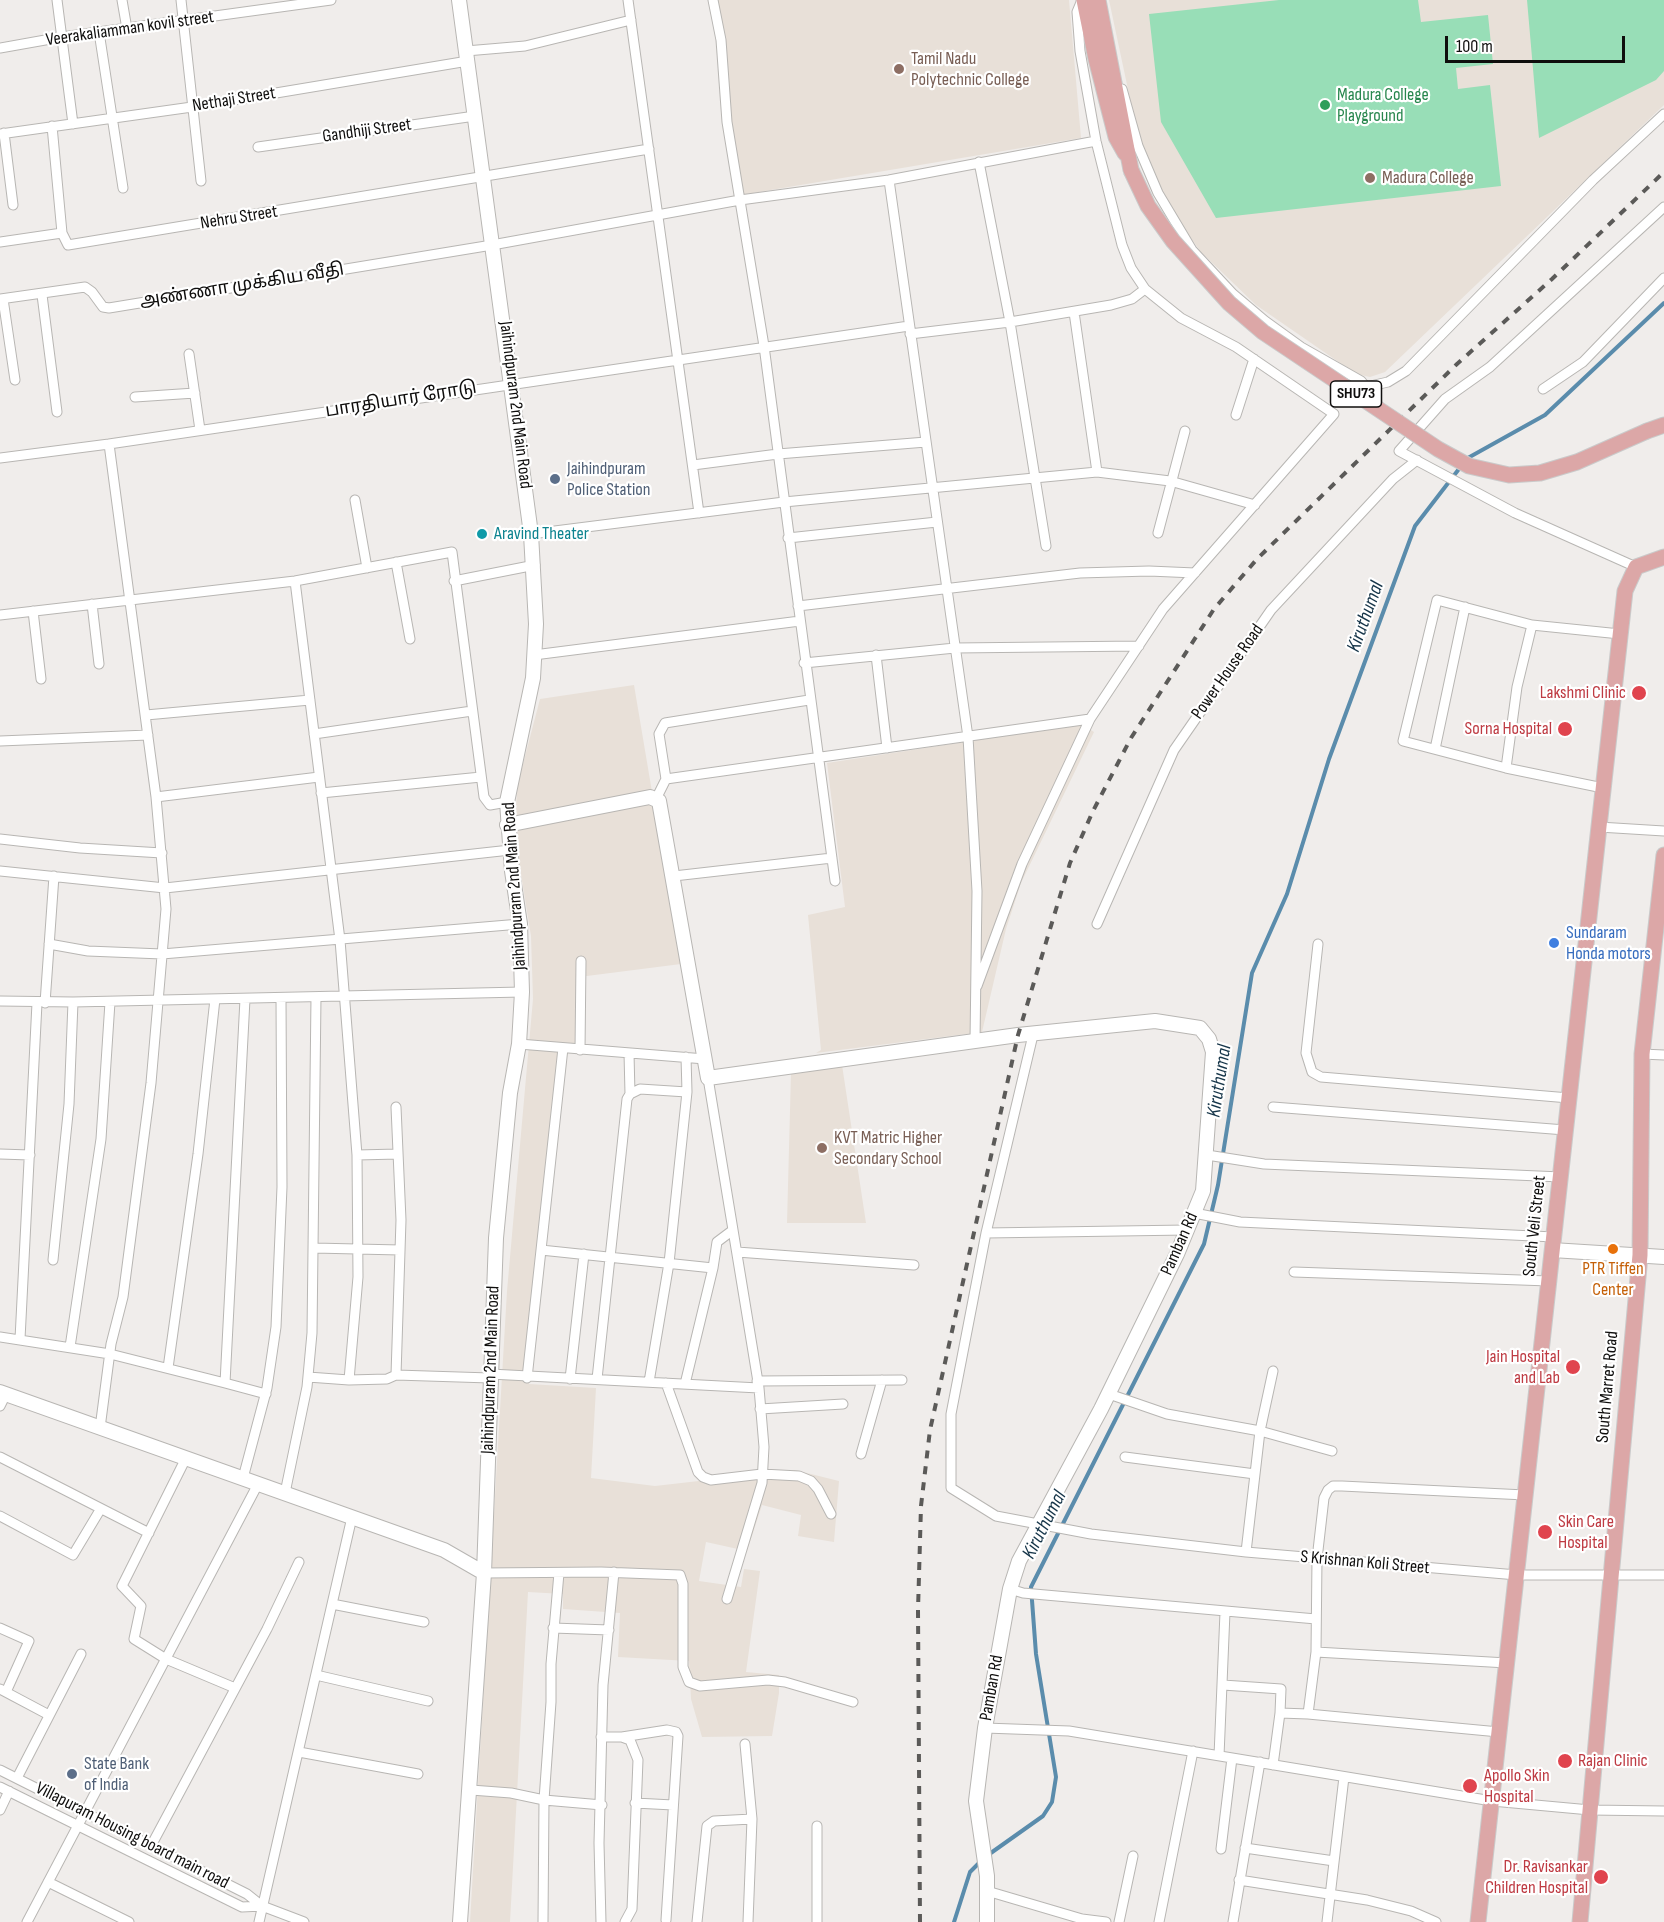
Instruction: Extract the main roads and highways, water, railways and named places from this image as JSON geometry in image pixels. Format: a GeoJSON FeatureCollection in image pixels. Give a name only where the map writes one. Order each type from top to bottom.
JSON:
{"type":"FeatureCollection","features":[{"type":"Feature","properties":{"kind":"main road","name":"SHU73"},"geometry":{"type":"LineString","coordinates":[[1083,0],[1116,137],[1148,206],[1173,242],[1228,303],[1263,332],[1438,448],[1469,466],[1509,475],[1540,473],[1577,462],[1647,431],[1664,432]]}},
{"type":"Feature","properties":{"kind":"main road","name":"SHU73"},"geometry":{"type":"LineString","coordinates":[[1100,0],[1130,165]]}},
{"type":"Feature","properties":{"kind":"main road"},"geometry":{"type":"LineString","coordinates":[[1647,431],[1664,425]]}},
{"type":"Feature","properties":{"kind":"main road","name":"South Veli Street"},"geometry":{"type":"LineString","coordinates":[[1478,1922],[1625,591],[1636,567],[1662,560]]}},
{"type":"Feature","properties":{"kind":"main road","name":"South Marret Road"},"geometry":{"type":"LineString","coordinates":[[1580,1922],[1640,1255],[1642,1054],[1664,855]]}},
{"type":"Feature","properties":{"kind":"waterway","name":"Kiruthumal"},"geometry":{"type":"LineString","coordinates":[[1466,459],[1545,415],[1664,303]]}},
{"type":"Feature","properties":{"kind":"waterway","name":"Kiruthumal"},"geometry":{"type":"LineString","coordinates":[[988,1855],[1043,1816],[1052,1802],[1056,1777],[1036,1654],[1031,1587],[1204,1244],[1218,1185],[1252,973],[1287,894],[1329,759],[1415,526],[1462,465]]}},
{"type":"Feature","properties":{"kind":"waterway","name":"Kiruthumal"},"geometry":{"type":"LineString","coordinates":[[954,1922],[970,1872],[980,1862]]}},
{"type":"Feature","properties":{"kind":"railway"},"geometry":{"type":"LineString","coordinates":[[920,1922],[918,1610],[921,1506],[930,1430],[1018,1035],[1070,863],[1093,811],[1131,738],[1214,609],[1257,559],[1457,364],[1552,279],[1664,172]]}},
{"type":"Feature","properties":{"kind":"place","name":"Tamil Nadu Polytechnic College"},"geometry":{"type":"Point","coordinates":[899,69]}},
{"type":"Feature","properties":{"kind":"place","name":"Madura College Playground"},"geometry":{"type":"Point","coordinates":[1325,105]}},
{"type":"Feature","properties":{"kind":"place","name":"Madura College"},"geometry":{"type":"Point","coordinates":[1370,178]}},
{"type":"Feature","properties":{"kind":"place","name":"Jaihindpuram Police Station"},"geometry":{"type":"Point","coordinates":[555,479]}},
{"type":"Feature","properties":{"kind":"place","name":"Aravind Theater"},"geometry":{"type":"Point","coordinates":[482,534]}},
{"type":"Feature","properties":{"kind":"place","name":"Lakshmi Clinic"},"geometry":{"type":"Point","coordinates":[1639,693]}},
{"type":"Feature","properties":{"kind":"place","name":"Sorna Hospital"},"geometry":{"type":"Point","coordinates":[1565,729]}},
{"type":"Feature","properties":{"kind":"place","name":"Sundaram Honda motors"},"geometry":{"type":"Point","coordinates":[1554,943]}},
{"type":"Feature","properties":{"kind":"place","name":"KVT Matric Higher Secondary School"},"geometry":{"type":"Point","coordinates":[822,1148]}},
{"type":"Feature","properties":{"kind":"place","name":"PTR Tiffen Center"},"geometry":{"type":"Point","coordinates":[1613,1249]}},
{"type":"Feature","properties":{"kind":"place","name":"Jain Hospital and Lab"},"geometry":{"type":"Point","coordinates":[1573,1367]}},
{"type":"Feature","properties":{"kind":"place","name":"Skin Care Hospital"},"geometry":{"type":"Point","coordinates":[1545,1532]}},
{"type":"Feature","properties":{"kind":"place","name":"Rajan Clinic"},"geometry":{"type":"Point","coordinates":[1565,1761]}},
{"type":"Feature","properties":{"kind":"place","name":"State Bank of India"},"geometry":{"type":"Point","coordinates":[72,1774]}},
{"type":"Feature","properties":{"kind":"place","name":"Apollo Skin Hospital"},"geometry":{"type":"Point","coordinates":[1470,1786]}},
{"type":"Feature","properties":{"kind":"place","name":"Dr. Ravisankar Children Hospital"},"geometry":{"type":"Point","coordinates":[1601,1877]}}]}
